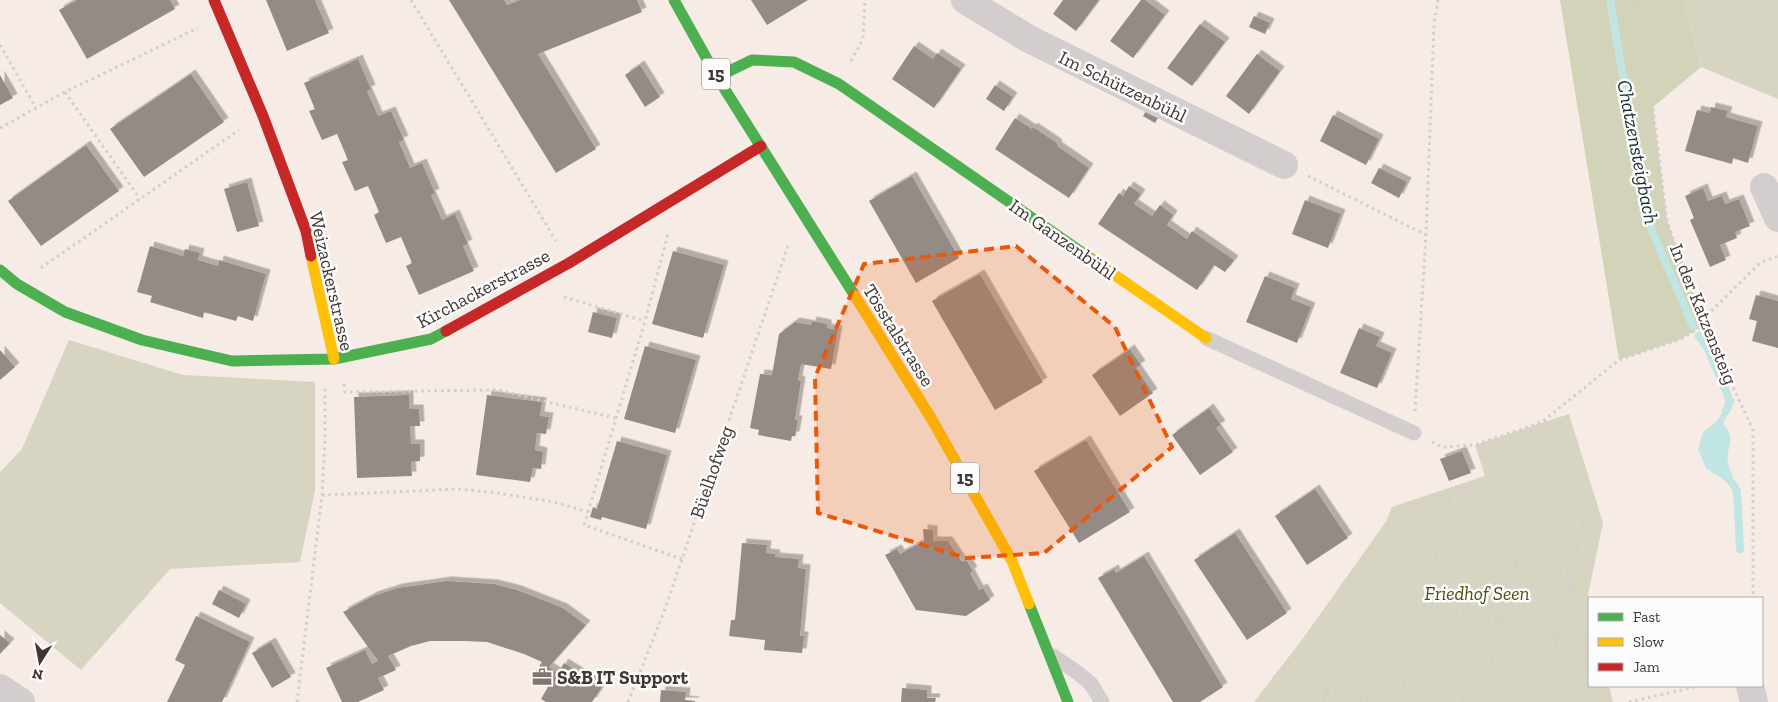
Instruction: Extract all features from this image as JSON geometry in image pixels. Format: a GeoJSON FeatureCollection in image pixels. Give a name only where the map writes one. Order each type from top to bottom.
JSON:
{"type":"FeatureCollection","features":[{"type":"Feature","properties":{"kind":"street","name":"Weizackerstrasse"},"geometry":{"type":"LineString","coordinates":[[214,0],[263,116],[306,231],[334,359]]}},
{"type":"Feature","properties":{"kind":"street","name":"Tösstalstrasse"},"geometry":{"type":"LineString","coordinates":[[674,0],[717,76],[760,146],[931,418],[1012,561],[1068,702]]}},
{"type":"Feature","properties":{"kind":"street","name":"Im Schützenbühl"},"geometry":{"type":"LineString","coordinates":[[965,0],[1029,40],[1284,165]]}},
{"type":"Feature","properties":{"kind":"street","name":"Im Ganzenbühl"},"geometry":{"type":"LineString","coordinates":[[717,76],[752,60],[794,62],[839,84],[1206,338]]}},
{"type":"Feature","properties":{"kind":"street","name":"Kirchackerstrasse"},"geometry":{"type":"LineString","coordinates":[[0,270],[17,284],[66,312],[142,340],[232,361],[334,359],[431,339],[569,263],[760,146]]}},
{"type":"Feature","properties":{"kind":"street"},"geometry":{"type":"LineString","coordinates":[[1764,187],[1778,218]]}},
{"type":"Feature","properties":{"kind":"street"},"geometry":{"type":"LineString","coordinates":[[1750,687],[1754,702]]}},
{"type":"Feature","properties":{"kind":"street"},"geometry":{"type":"LineString","coordinates":[[0,688],[21,702]]}},
{"type":"Feature","properties":{"kind":"lane","name":"Im Ganzenbühl"},"geometry":{"type":"LineString","coordinates":[[1206,338],[1414,433]]}},
{"type":"Feature","properties":{"kind":"lane"},"geometry":{"type":"LineString","coordinates":[[1050,655],[1078,672],[1091,684],[1102,702]]}},
{"type":"Feature","properties":{"kind":"path"},"geometry":{"type":"LineString","coordinates":[[411,0],[569,263]]}},
{"type":"Feature","properties":{"kind":"path"},"geometry":{"type":"LineString","coordinates":[[839,84],[863,39],[865,0]]}},
{"type":"Feature","properties":{"kind":"path"},"geometry":{"type":"LineString","coordinates":[[1438,0],[1434,24],[1426,235],[1414,433],[1442,447],[1475,445],[1542,422],[1619,360],[1681,339],[1704,324]]}},
{"type":"Feature","properties":{"kind":"path","name":"In der Katzensteig"},"geometry":{"type":"LineString","coordinates":[[1634,0],[1653,107],[1667,221],[1702,320],[1753,430],[1753,597]]}},
{"type":"Feature","properties":{"kind":"path"},"geometry":{"type":"LineString","coordinates":[[0,128],[65,92],[222,17]]}},
{"type":"Feature","properties":{"kind":"path"},"geometry":{"type":"LineString","coordinates":[[0,45],[36,108]]}},
{"type":"Feature","properties":{"kind":"path"},"geometry":{"type":"LineString","coordinates":[[65,92],[140,199]]}},
{"type":"Feature","properties":{"kind":"path"},"geometry":{"type":"LineString","coordinates":[[61,254],[236,132]]}},
{"type":"Feature","properties":{"kind":"path"},"geometry":{"type":"LineString","coordinates":[[1284,165],[1426,235]]}},
{"type":"Feature","properties":{"kind":"path"},"geometry":{"type":"LineString","coordinates":[[668,235],[645,321],[584,525],[682,559]]}},
{"type":"Feature","properties":{"kind":"path","name":"Büelhofweg"},"geometry":{"type":"LineString","coordinates":[[628,702],[664,612],[790,240]]}},
{"type":"Feature","properties":{"kind":"path"},"geometry":{"type":"LineString","coordinates":[[1702,320],[1760,263],[1778,256]]}},
{"type":"Feature","properties":{"kind":"path"},"geometry":{"type":"LineString","coordinates":[[537,281],[559,296],[645,321]]}},
{"type":"Feature","properties":{"kind":"path","name":"Weizackerstrasse"},"geometry":{"type":"LineString","coordinates":[[297,702],[322,495],[325,440],[325,384],[334,359]]}},
{"type":"Feature","properties":{"kind":"path"},"geometry":{"type":"LineString","coordinates":[[345,392],[498,390],[615,418]]}},
{"type":"Feature","properties":{"kind":"path"},"geometry":{"type":"LineString","coordinates":[[1387,520],[1451,496],[1565,462],[1584,521],[1542,702]]}},
{"type":"Feature","properties":{"kind":"path"},"geometry":{"type":"LineString","coordinates":[[322,495],[458,489],[554,502],[588,512]]}},
{"type":"Feature","properties":{"kind":"path"},"geometry":{"type":"LineString","coordinates":[[1400,702],[1451,496]]}},
{"type":"Feature","properties":{"kind":"path"},"geometry":{"type":"LineString","coordinates":[[1463,702],[1467,686],[1488,676],[1529,504]]}},
{"type":"Feature","properties":{"kind":"path"},"geometry":{"type":"LineString","coordinates":[[1436,556],[1512,574]]}},
{"type":"Feature","properties":{"kind":"path"},"geometry":{"type":"LineString","coordinates":[[1515,564],[1571,576]]}},
{"type":"Feature","properties":{"kind":"path"},"geometry":{"type":"LineString","coordinates":[[1570,581],[1586,642],[1588,702]]}},
{"type":"Feature","properties":{"kind":"path"},"geometry":{"type":"LineString","coordinates":[[1424,605],[1586,642]]}},
{"type":"Feature","properties":{"kind":"path"},"geometry":{"type":"LineString","coordinates":[[1324,702],[1331,672],[1340,668],[1404,684]]}},
{"type":"Feature","properties":{"kind":"path"},"geometry":{"type":"LineString","coordinates":[[1273,677],[1373,702]]}},
{"type":"Feature","properties":{"kind":"path"},"geometry":{"type":"LineString","coordinates":[[1629,702],[1695,687]]}},
{"type":"Feature","properties":{"kind":"highlighted area"},"geometry":{"type":"Polygon","coordinates":[[[1016,246],[1115,327],[1172,447],[1044,553],[966,558],[818,513],[815,377],[864,264],[1016,246]]]}},
{"type":"Feature","properties":{"kind":"green space"},"geometry":{"type":"Polygon","coordinates":[[[1560,0],[1683,0],[1701,67],[1653,107],[1667,221],[1704,325],[1681,339],[1619,360],[1560,0]]]}},
{"type":"Feature","properties":{"kind":"green space"},"geometry":{"type":"Polygon","coordinates":[[[1683,0],[1778,0],[1778,99],[1701,67],[1683,0]]]}},
{"type":"Feature","properties":{"kind":"green space"},"geometry":{"type":"Polygon","coordinates":[[[69,340],[183,375],[315,382],[315,491],[300,562],[170,569],[81,670],[0,603],[0,472],[22,449],[69,340]]]}},
{"type":"Feature","properties":{"kind":"green space","name":"Friedhof Seen"},"geometry":{"type":"Polygon","coordinates":[[[1569,414],[1603,523],[1588,595],[1588,687],[1609,687],[1613,702],[1254,702],[1304,637],[1387,520],[1392,507],[1485,476],[1475,445],[1569,414]]]}},
{"type":"Feature","properties":{"kind":"water"},"geometry":{"type":"Polygon","coordinates":[[[1728,402],[1732,403],[1723,424],[1730,438],[1728,463],[1739,490],[1736,491],[1723,479],[1706,468],[1698,449],[1703,432],[1718,420],[1728,402]]]}},
{"type":"Feature","properties":{"kind":"building"},"geometry":{"type":"Polygon","coordinates":[[[77,0],[170,0],[175,9],[87,59],[59,10],[77,0]]]}},
{"type":"Feature","properties":{"kind":"building"},"geometry":{"type":"Polygon","coordinates":[[[266,0],[315,0],[329,33],[287,51],[266,0]]]}},
{"type":"Feature","properties":{"kind":"building"},"geometry":{"type":"Polygon","coordinates":[[[449,0],[504,0],[507,5],[520,0],[637,0],[642,12],[538,54],[596,149],[556,173],[449,0]]]}},
{"type":"Feature","properties":{"kind":"building"},"geometry":{"type":"Polygon","coordinates":[[[751,0],[808,0],[767,25],[751,0]]]}},
{"type":"Feature","properties":{"kind":"building"},"geometry":{"type":"Polygon","coordinates":[[[1063,0],[1099,0],[1076,31],[1053,14],[1063,0]]]}},
{"type":"Feature","properties":{"kind":"building"},"geometry":{"type":"Polygon","coordinates":[[[1141,0],[1145,0],[1165,15],[1133,58],[1110,41],[1141,0]]]}},
{"type":"Feature","properties":{"kind":"building"},"geometry":{"type":"Polygon","coordinates":[[[1254,16],[1270,23],[1265,34],[1249,27],[1254,16]]]}},
{"type":"Feature","properties":{"kind":"building"},"geometry":{"type":"Polygon","coordinates":[[[1200,24],[1225,42],[1192,86],[1167,68],[1200,24]]]}},
{"type":"Feature","properties":{"kind":"building"},"geometry":{"type":"Polygon","coordinates":[[[914,46],[933,59],[937,53],[961,69],[934,108],[892,79],[914,46]]]}},
{"type":"Feature","properties":{"kind":"building"},"geometry":{"type":"Polygon","coordinates":[[[1257,54],[1280,71],[1249,114],[1226,96],[1257,54]]]}},
{"type":"Feature","properties":{"kind":"building"},"geometry":{"type":"Polygon","coordinates":[[[358,59],[371,89],[367,91],[378,116],[391,111],[404,140],[399,142],[410,168],[422,163],[435,193],[431,195],[442,220],[455,214],[468,244],[463,246],[474,271],[419,295],[406,266],[412,263],[401,237],[386,243],[374,215],[379,212],[368,186],[355,191],[342,162],[348,160],[337,134],[322,140],[309,111],[315,109],[304,83],[358,59]]]}},
{"type":"Feature","properties":{"kind":"building"},"geometry":{"type":"Polygon","coordinates":[[[640,65],[660,97],[645,107],[625,75],[640,65]]]}},
{"type":"Feature","properties":{"kind":"building"},"geometry":{"type":"Polygon","coordinates":[[[191,74],[224,122],[144,177],[110,129],[191,74]]]}},
{"type":"Feature","properties":{"kind":"building"},"geometry":{"type":"Polygon","coordinates":[[[0,75],[13,98],[0,105],[0,75]]]}},
{"type":"Feature","properties":{"kind":"building"},"geometry":{"type":"Polygon","coordinates":[[[995,85],[1013,97],[1004,111],[986,99],[995,85]]]}},
{"type":"Feature","properties":{"kind":"building"},"geometry":{"type":"Polygon","coordinates":[[[1149,106],[1161,113],[1155,123],[1143,116],[1149,106]]]}},
{"type":"Feature","properties":{"kind":"building"},"geometry":{"type":"Polygon","coordinates":[[[1711,107],[1728,111],[1726,117],[1758,126],[1748,163],[1733,158],[1732,164],[1685,151],[1697,110],[1710,113],[1711,107]]]}},
{"type":"Feature","properties":{"kind":"building"},"geometry":{"type":"Polygon","coordinates":[[[1333,115],[1379,139],[1366,165],[1320,141],[1333,115]]]}},
{"type":"Feature","properties":{"kind":"building"},"geometry":{"type":"Polygon","coordinates":[[[1015,118],[1045,135],[1058,144],[1057,146],[1089,168],[1069,198],[995,149],[1015,118]]]}},
{"type":"Feature","properties":{"kind":"building"},"geometry":{"type":"Polygon","coordinates":[[[86,145],[119,191],[41,246],[8,201],[86,145]]]}},
{"type":"Feature","properties":{"kind":"building"},"geometry":{"type":"Polygon","coordinates":[[[1379,168],[1407,182],[1399,198],[1371,183],[1379,168]]]}},
{"type":"Feature","properties":{"kind":"building"},"geometry":{"type":"Polygon","coordinates":[[[912,176],[959,258],[916,283],[869,201],[912,176]]]}},
{"type":"Feature","properties":{"kind":"building"},"geometry":{"type":"Polygon","coordinates":[[[247,182],[259,226],[237,232],[224,189],[247,182]]]}},
{"type":"Feature","properties":{"kind":"building"},"geometry":{"type":"Polygon","coordinates":[[[1129,186],[1141,194],[1134,204],[1152,216],[1160,205],[1173,215],[1167,225],[1187,239],[1192,231],[1234,260],[1225,272],[1214,265],[1197,290],[1098,224],[1119,193],[1123,196],[1129,186]]]}},
{"type":"Feature","properties":{"kind":"building"},"geometry":{"type":"Polygon","coordinates":[[[1703,188],[1708,201],[1722,196],[1725,204],[1739,199],[1750,226],[1735,232],[1737,238],[1720,245],[1726,260],[1710,267],[1690,220],[1694,218],[1685,196],[1703,188]]]}},
{"type":"Feature","properties":{"kind":"building"},"geometry":{"type":"Polygon","coordinates":[[[1305,200],[1341,214],[1328,248],[1292,234],[1305,200]]]}},
{"type":"Feature","properties":{"kind":"building"},"geometry":{"type":"Polygon","coordinates":[[[150,246],[183,256],[185,249],[200,253],[198,260],[218,266],[219,260],[266,274],[253,321],[238,316],[236,321],[204,312],[203,318],[150,302],[152,296],[137,292],[150,246]]]}},
{"type":"Feature","properties":{"kind":"building"},"geometry":{"type":"Polygon","coordinates":[[[673,251],[724,265],[703,338],[652,324],[673,251]]]}},
{"type":"Feature","properties":{"kind":"building"},"geometry":{"type":"Polygon","coordinates":[[[980,274],[1043,382],[995,410],[932,301],[980,274]]]}},
{"type":"Feature","properties":{"kind":"building"},"geometry":{"type":"Polygon","coordinates":[[[1265,276],[1295,288],[1291,299],[1311,307],[1297,343],[1246,322],[1265,276]]]}},
{"type":"Feature","properties":{"kind":"building"},"geometry":{"type":"Polygon","coordinates":[[[1756,295],[1778,301],[1778,348],[1752,341],[1757,321],[1749,319],[1756,295]]]}},
{"type":"Feature","properties":{"kind":"building"},"geometry":{"type":"Polygon","coordinates":[[[593,312],[617,318],[612,338],[588,332],[593,312]]]}},
{"type":"Feature","properties":{"kind":"building"},"geometry":{"type":"Polygon","coordinates":[[[812,321],[827,324],[827,328],[838,330],[831,369],[801,364],[798,380],[801,381],[795,420],[798,420],[795,436],[792,436],[791,441],[758,435],[759,430],[750,428],[760,374],[772,375],[779,334],[795,322],[811,325],[812,321]]]}},
{"type":"Feature","properties":{"kind":"building"},"geometry":{"type":"Polygon","coordinates":[[[1359,328],[1380,337],[1376,346],[1392,353],[1377,388],[1340,373],[1359,328]]]}},
{"type":"Feature","properties":{"kind":"building"},"geometry":{"type":"Polygon","coordinates":[[[645,346],[696,360],[675,433],[624,419],[645,346]]]}},
{"type":"Feature","properties":{"kind":"building"},"geometry":{"type":"Polygon","coordinates":[[[1130,349],[1141,365],[1136,368],[1153,393],[1120,416],[1092,375],[1130,349]]]}},
{"type":"Feature","properties":{"kind":"building"},"geometry":{"type":"Polygon","coordinates":[[[0,350],[15,367],[0,380],[0,350]]]}},
{"type":"Feature","properties":{"kind":"building"},"geometry":{"type":"Polygon","coordinates":[[[409,395],[409,409],[419,409],[420,426],[410,426],[411,444],[420,444],[420,461],[411,462],[412,476],[357,478],[354,397],[409,395]]]}},
{"type":"Feature","properties":{"kind":"building"},"geometry":{"type":"Polygon","coordinates":[[[487,395],[542,402],[540,416],[549,417],[546,434],[537,433],[535,450],[543,452],[541,469],[533,468],[530,482],[476,475],[487,395]]]}},
{"type":"Feature","properties":{"kind":"building"},"geometry":{"type":"Polygon","coordinates":[[[1209,408],[1221,425],[1216,428],[1233,452],[1200,475],[1172,435],[1209,408]]]}},
{"type":"Feature","properties":{"kind":"building"},"geometry":{"type":"Polygon","coordinates":[[[1086,440],[1130,512],[1079,543],[1034,471],[1086,440]]]}},
{"type":"Feature","properties":{"kind":"building"},"geometry":{"type":"Polygon","coordinates":[[[617,441],[667,455],[646,529],[602,517],[601,520],[590,517],[593,507],[597,509],[617,441]]]}},
{"type":"Feature","properties":{"kind":"building"},"geometry":{"type":"Polygon","coordinates":[[[1462,451],[1471,473],[1449,481],[1440,459],[1462,451]]]}},
{"type":"Feature","properties":{"kind":"building"},"geometry":{"type":"Polygon","coordinates":[[[1315,489],[1348,538],[1307,565],[1275,516],[1315,489]]]}},
{"type":"Feature","properties":{"kind":"building"},"geometry":{"type":"Polygon","coordinates":[[[923,529],[933,530],[933,541],[948,541],[962,562],[966,560],[973,571],[970,573],[979,590],[983,588],[990,600],[966,616],[916,610],[885,555],[897,549],[900,554],[924,541],[923,529]]]}},
{"type":"Feature","properties":{"kind":"building"},"geometry":{"type":"Polygon","coordinates":[[[1235,533],[1287,613],[1247,640],[1194,560],[1235,533]]]}},
{"type":"Feature","properties":{"kind":"building"},"geometry":{"type":"Polygon","coordinates":[[[742,543],[767,545],[766,553],[776,554],[775,557],[799,559],[798,568],[806,569],[800,636],[804,636],[802,653],[764,650],[765,640],[729,636],[731,620],[735,620],[742,543]]]}},
{"type":"Feature","properties":{"kind":"building"},"geometry":{"type":"Polygon","coordinates":[[[1144,556],[1223,687],[1200,702],[1173,702],[1098,578],[1114,569],[1116,573],[1144,556]]]}},
{"type":"Feature","properties":{"kind":"building"},"geometry":{"type":"Polygon","coordinates":[[[447,581],[494,584],[517,590],[563,608],[586,625],[549,667],[558,673],[564,663],[602,687],[592,702],[546,702],[541,699],[548,687],[532,677],[542,662],[524,654],[487,642],[430,641],[411,646],[388,656],[396,670],[378,678],[384,690],[358,702],[342,702],[326,668],[365,650],[372,664],[378,661],[343,612],[373,596],[398,588],[447,581]]]}},
{"type":"Feature","properties":{"kind":"building"},"geometry":{"type":"Polygon","coordinates":[[[219,590],[246,604],[239,618],[212,604],[219,590]]]}},
{"type":"Feature","properties":{"kind":"building"},"geometry":{"type":"Polygon","coordinates":[[[196,616],[250,642],[222,702],[167,702],[185,665],[175,660],[196,616]]]}},
{"type":"Feature","properties":{"kind":"building"},"geometry":{"type":"Polygon","coordinates":[[[0,635],[10,643],[0,654],[0,635]]]}},
{"type":"Feature","properties":{"kind":"building"},"geometry":{"type":"Polygon","coordinates":[[[271,642],[291,677],[272,688],[252,653],[271,642]]]}},
{"type":"Feature","properties":{"kind":"building"},"geometry":{"type":"Polygon","coordinates":[[[902,688],[927,690],[927,698],[936,698],[935,702],[901,702],[902,688]]]}},
{"type":"Feature","properties":{"kind":"building"},"geometry":{"type":"Polygon","coordinates":[[[661,690],[686,692],[685,700],[695,702],[660,702],[661,690]]]}},
{"type":"Feature","properties":{"kind":"waterway","name":"Chatzensteigbach"},"geometry":{"type":"LineString","coordinates":[[1610,0],[1647,219],[1693,326]]}},
{"type":"Feature","properties":{"kind":"waterway","name":"Chatzensteigbach"},"geometry":{"type":"LineString","coordinates":[[1699,336],[1709,351],[1730,401],[1726,411]]}},
{"type":"Feature","properties":{"kind":"waterway","name":"Chatzensteigbach"},"geometry":{"type":"LineString","coordinates":[[1732,483],[1737,491],[1740,549]]}},
{"type":"Feature","properties":{"kind":"traffic: fast"},"geometry":{"type":"LineString","coordinates":[[674,0],[717,77],[855,296]]}},
{"type":"Feature","properties":{"kind":"traffic: fast"},"geometry":{"type":"LineString","coordinates":[[717,77],[752,60],[794,62],[839,84],[1093,260]]}},
{"type":"Feature","properties":{"kind":"traffic: fast"},"geometry":{"type":"LineString","coordinates":[[0,270],[17,284],[65,312],[142,340],[232,361],[334,359],[431,339],[446,331]]}},
{"type":"Feature","properties":{"kind":"traffic: fast"},"geometry":{"type":"LineString","coordinates":[[1029,604],[1068,702]]}},
{"type":"Feature","properties":{"kind":"traffic: slow"},"geometry":{"type":"LineString","coordinates":[[311,256],[334,359]]}},
{"type":"Feature","properties":{"kind":"traffic: slow"},"geometry":{"type":"LineString","coordinates":[[1093,260],[1206,338]]}},
{"type":"Feature","properties":{"kind":"traffic: slow"},"geometry":{"type":"LineString","coordinates":[[855,296],[931,418],[1012,561],[1029,604]]}},
{"type":"Feature","properties":{"kind":"traffic: jam"},"geometry":{"type":"LineString","coordinates":[[214,0],[263,116],[306,231],[311,256]]}},
{"type":"Feature","properties":{"kind":"traffic: jam"},"geometry":{"type":"LineString","coordinates":[[446,331],[569,263],[761,146]]}},
{"type":"Feature","properties":{"kind":"place","name":"S&B IT Support"},"geometry":{"type":"Point","coordinates":[542,677]}}]}
